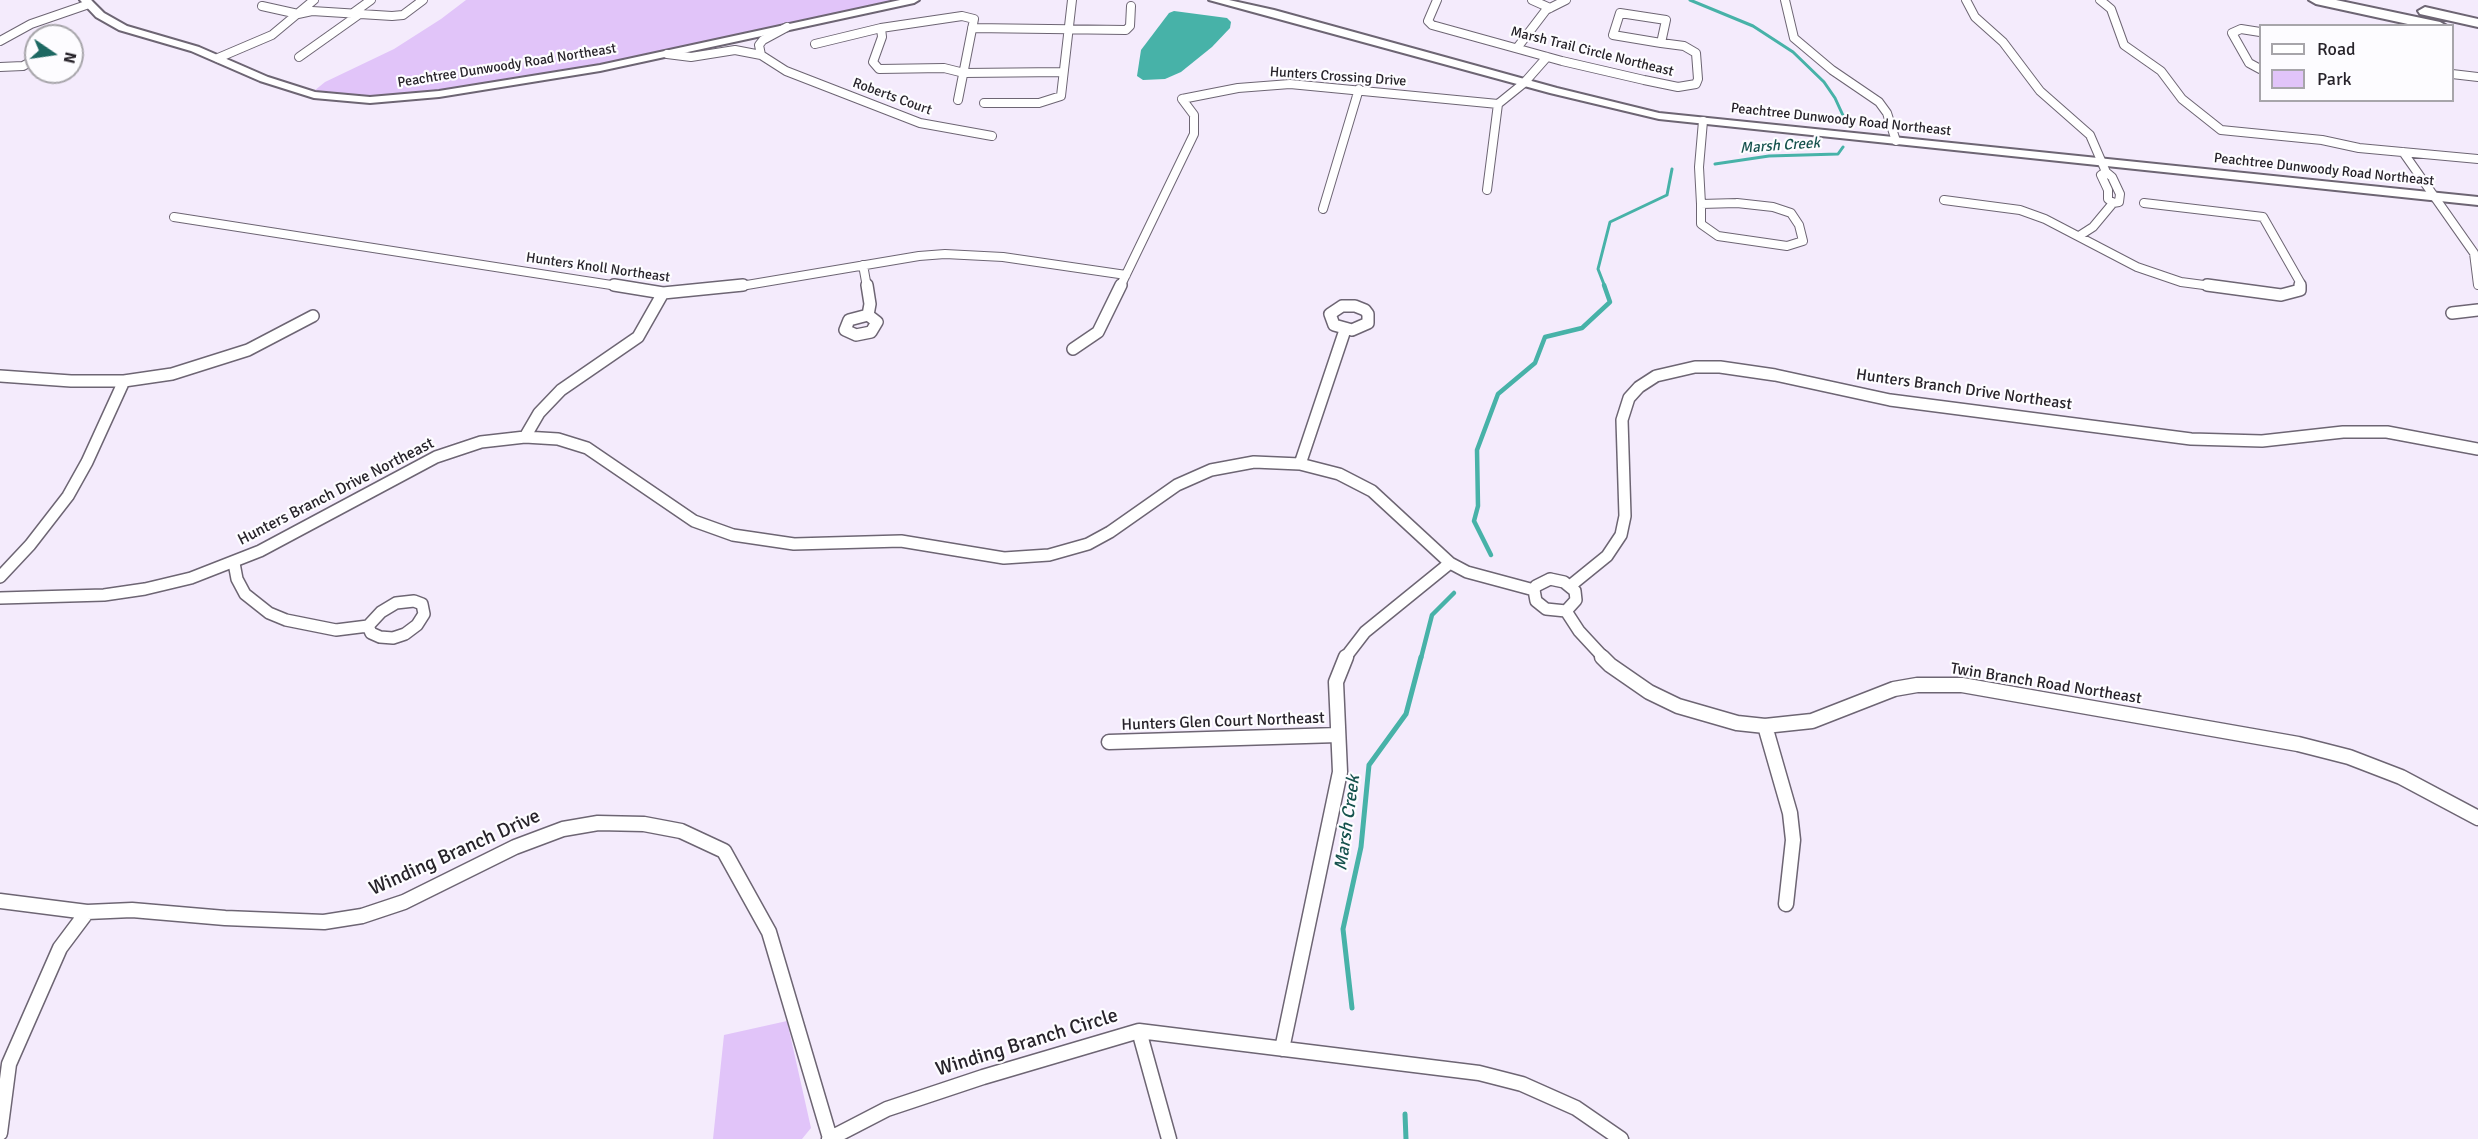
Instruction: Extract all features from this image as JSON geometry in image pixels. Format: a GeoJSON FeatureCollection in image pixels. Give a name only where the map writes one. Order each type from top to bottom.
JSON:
{"type":"FeatureCollection","features":[{"type":"Feature","properties":{"kind":"highway"},"geometry":{"type":"LineString","coordinates":[[2316,0],[2430,24]]}},
{"type":"Feature","properties":{"kind":"highway"},"geometry":{"type":"LineString","coordinates":[[2371,0],[2478,23]]}},
{"type":"Feature","properties":{"kind":"highway"},"geometry":{"type":"LineString","coordinates":[[2425,0],[2478,11]]}},
{"type":"Feature","properties":{"kind":"highway"},"geometry":{"type":"LineString","coordinates":[[2454,28],[2478,34]]}},
{"type":"Feature","properties":{"kind":"street"},"geometry":{"type":"LineString","coordinates":[[273,0],[262,6],[298,14],[312,11],[403,15],[423,0]]}},
{"type":"Feature","properties":{"kind":"street"},"geometry":{"type":"LineString","coordinates":[[218,58],[272,34],[314,0]]}},
{"type":"Feature","properties":{"kind":"street"},"geometry":{"type":"LineString","coordinates":[[299,57],[371,0]]}},
{"type":"Feature","properties":{"kind":"street","name":"Peachtree Dunwoody Road Northeast"},"geometry":{"type":"LineString","coordinates":[[87,2],[100,15],[123,28],[218,58],[299,91],[331,97],[370,100],[439,94],[571,73],[914,0]]}},
{"type":"Feature","properties":{"kind":"street"},"geometry":{"type":"LineString","coordinates":[[984,103],[1039,103],[1061,96],[1071,0]]}},
{"type":"Feature","properties":{"kind":"street","name":"Peachtree Dunwoody Road Northeast"},"geometry":{"type":"LineString","coordinates":[[1214,0],[1270,12],[1635,112],[2104,167],[2478,201]]}},
{"type":"Feature","properties":{"kind":"street","name":"Marsh Trail Circle Northeast"},"geometry":{"type":"LineString","coordinates":[[1437,0],[1429,23],[1547,57],[1678,87],[1696,84],[1698,79],[1696,53],[1684,46],[1661,43],[1613,35],[1620,13],[1666,20],[1661,43]]}},
{"type":"Feature","properties":{"kind":"street"},"geometry":{"type":"LineString","coordinates":[[1532,0],[1550,8]]}},
{"type":"Feature","properties":{"kind":"street"},"geometry":{"type":"LineString","coordinates":[[1516,48],[1550,8],[1566,0]]}},
{"type":"Feature","properties":{"kind":"street"},"geometry":{"type":"LineString","coordinates":[[1785,0],[1794,38],[1832,70],[1831,73],[1838,81],[1855,85],[1879,102],[1887,113],[1896,141]]}},
{"type":"Feature","properties":{"kind":"street"},"geometry":{"type":"LineString","coordinates":[[1966,0],[1975,17],[2003,42],[2040,91],[2090,135],[2104,167],[2120,194],[2119,202],[2110,201],[2099,194],[2100,188],[2106,186],[2101,175],[2104,167]]}},
{"type":"Feature","properties":{"kind":"street"},"geometry":{"type":"LineString","coordinates":[[2100,0],[2111,9],[2124,45],[2161,70],[2182,99],[2221,130],[2322,140],[2359,148],[2478,159]]}},
{"type":"Feature","properties":{"kind":"street"},"geometry":{"type":"LineString","coordinates":[[0,41],[31,24],[87,2]]}},
{"type":"Feature","properties":{"kind":"street"},"geometry":{"type":"LineString","coordinates":[[972,28],[1062,27],[1068,30],[1126,30],[1130,26],[1131,6]]}},
{"type":"Feature","properties":{"kind":"street"},"geometry":{"type":"LineString","coordinates":[[815,44],[881,28],[962,16],[974,19],[958,100]]}},
{"type":"Feature","properties":{"kind":"street","name":"Peachtree Dunwoody Road Northeast"},"geometry":{"type":"LineString","coordinates":[[761,55],[759,45],[763,40],[787,27]]}},
{"type":"Feature","properties":{"kind":"street"},"geometry":{"type":"LineString","coordinates":[[881,28],[882,37],[873,62],[879,69],[944,68],[964,73],[1063,72]]}},
{"type":"Feature","properties":{"kind":"street"},"geometry":{"type":"LineString","coordinates":[[2259,32],[2241,29],[2232,33],[2249,63],[2259,68]]}},
{"type":"Feature","properties":{"kind":"street","name":"Peachtree Dunwoody Road Northeast"},"geometry":{"type":"LineString","coordinates":[[667,54],[691,57],[735,50],[761,55],[786,71]]}},
{"type":"Feature","properties":{"kind":"street"},"geometry":{"type":"LineString","coordinates":[[1487,190],[1498,104],[1524,82],[1547,57]]}},
{"type":"Feature","properties":{"kind":"street"},"geometry":{"type":"LineString","coordinates":[[0,67],[24,65]]}},
{"type":"Feature","properties":{"kind":"street","name":"Roberts Court"},"geometry":{"type":"LineString","coordinates":[[786,71],[920,123],[992,136]]}},
{"type":"Feature","properties":{"kind":"street"},"geometry":{"type":"LineString","coordinates":[[2454,74],[2478,77]]}},
{"type":"Feature","properties":{"kind":"street","name":"Hunters Crossing Drive"},"geometry":{"type":"LineString","coordinates":[[1073,349],[1098,332],[1194,134],[1194,115],[1182,99],[1238,88],[1290,84],[1498,104]]}},
{"type":"Feature","properties":{"kind":"street"},"geometry":{"type":"LineString","coordinates":[[1323,209],[1359,89]]}},
{"type":"Feature","properties":{"kind":"street"},"geometry":{"type":"LineString","coordinates":[[1701,204],[1773,207],[1791,213],[1803,241],[1787,246],[1718,236],[1701,224],[1699,168],[1703,121]]}},
{"type":"Feature","properties":{"kind":"street"},"geometry":{"type":"LineString","coordinates":[[2403,152],[2476,253],[2478,285]]}},
{"type":"Feature","properties":{"kind":"street"},"geometry":{"type":"LineString","coordinates":[[1944,200],[2020,210],[2045,219],[2137,267],[2181,282],[2281,295],[2300,290],[2300,282],[2264,217],[2144,203]]}},
{"type":"Feature","properties":{"kind":"street"},"geometry":{"type":"LineString","coordinates":[[2079,236],[2093,227],[2110,201]]}},
{"type":"Feature","properties":{"kind":"street","name":"Hunters Knoll Northeast"},"geometry":{"type":"LineString","coordinates":[[174,217],[663,292],[722,289],[919,256],[971,254],[1126,275]]}},
{"type":"Feature","properties":{"kind":"street"},"geometry":{"type":"LineString","coordinates":[[863,265],[870,304],[868,315]]}},
{"type":"Feature","properties":{"kind":"street"},"geometry":{"type":"LineString","coordinates":[[525,437],[539,412],[561,390],[638,337],[663,292]]}},
{"type":"Feature","properties":{"kind":"street"},"geometry":{"type":"LineString","coordinates":[[2452,313],[2478,310]]}},
{"type":"Feature","properties":{"kind":"street"},"geometry":{"type":"LineString","coordinates":[[0,376],[71,381],[124,381],[172,374],[225,359],[271,340],[312,316]]}},
{"type":"Feature","properties":{"kind":"street"},"geometry":{"type":"LineString","coordinates":[[1300,464],[1345,330]]}},
{"type":"Feature","properties":{"kind":"street","name":"Hunters Branch Drive Northeast"},"geometry":{"type":"LineString","coordinates":[[1570,586],[1606,556],[1621,535],[1625,516],[1622,420],[1629,398],[1656,376],[1673,370],[1720,367],[1775,375],[1890,400],[2191,439],[2262,441],[2343,432],[2379,432],[2413,435],[2478,449]]}},
{"type":"Feature","properties":{"kind":"street"},"geometry":{"type":"LineString","coordinates":[[0,577],[30,545],[68,496],[87,462],[124,381]]}},
{"type":"Feature","properties":{"kind":"street","name":"Hunters Branch Drive Northeast"},"geometry":{"type":"LineString","coordinates":[[0,598],[104,595],[146,589],[191,578],[234,563],[436,457],[481,442],[525,437],[558,439],[587,448],[694,521],[733,535],[794,544],[901,540],[1004,558],[1049,555],[1088,544],[1110,532],[1177,485],[1211,470],[1254,462],[1300,464],[1339,474],[1372,491],[1450,563],[1467,572],[1534,590]]}},
{"type":"Feature","properties":{"kind":"street"},"geometry":{"type":"LineString","coordinates":[[234,563],[237,579],[245,594],[269,613],[286,620],[336,630],[368,626]]}},
{"type":"Feature","properties":{"kind":"street"},"geometry":{"type":"LineString","coordinates":[[1282,1049],[1340,772],[1336,682],[1341,666],[1349,650],[1365,632],[1450,563]]}},
{"type":"Feature","properties":{"kind":"street"},"geometry":{"type":"LineString","coordinates":[[1550,579],[1570,586],[1575,591],[1576,600],[1566,611],[1553,611],[1536,601],[1534,590],[1539,583],[1550,579]]}},
{"type":"Feature","properties":{"kind":"street","name":"Twin Branch Road Northeast"},"geometry":{"type":"LineString","coordinates":[[1566,611],[1579,631],[1610,665],[1649,692],[1705,715],[1737,723],[1765,726],[1812,721],[1894,689],[1917,685],[1962,685],[2298,744],[2349,757],[2401,777],[2478,818]]}},
{"type":"Feature","properties":{"kind":"street"},"geometry":{"type":"LineString","coordinates":[[1765,726],[1790,813],[1793,840],[1786,904]]}},
{"type":"Feature","properties":{"kind":"street","name":"Hunters Glen Court Northeast"},"geometry":{"type":"LineString","coordinates":[[1108,742],[1338,735]]}},
{"type":"Feature","properties":{"kind":"street","name":"Winding Branch Drive"},"geometry":{"type":"LineString","coordinates":[[0,902],[87,912],[132,910],[225,918],[324,922],[362,916],[404,902],[515,847],[563,829],[598,823],[644,824],[681,831],[724,851],[769,932],[829,1138]]}},
{"type":"Feature","properties":{"kind":"street"},"geometry":{"type":"LineString","coordinates":[[0,1133],[9,1064],[60,948],[87,912]]}},
{"type":"Feature","properties":{"kind":"street"},"geometry":{"type":"LineString","coordinates":[[1139,1031],[1169,1139]]}},
{"type":"Feature","properties":{"kind":"street","name":"Winding Branch Circle"},"geometry":{"type":"LineString","coordinates":[[829,1138],[897,1106],[983,1077],[1139,1031],[1479,1073],[1522,1084],[1576,1108],[1621,1139]]}},
{"type":"Feature","properties":{"kind":"green space"},"geometry":{"type":"Polygon","coordinates":[[[466,0],[914,1],[568,77],[386,101],[314,91],[325,82],[394,49],[466,0]]]}},
{"type":"Feature","properties":{"kind":"green space"},"geometry":{"type":"Polygon","coordinates":[[[787,1021],[811,1128],[802,1139],[713,1139],[724,1035],[787,1021]]]}},
{"type":"Feature","properties":{"kind":"shaded area"},"geometry":{"type":"Polygon","coordinates":[[[1174,11],[1227,18],[1231,22],[1230,28],[1212,47],[1181,72],[1165,79],[1143,80],[1137,76],[1141,50],[1169,13],[1174,11]]]}},
{"type":"Feature","properties":{"kind":"waterway","name":"Marsh Creek"},"geometry":{"type":"LineString","coordinates":[[1690,0],[1753,26],[1793,52],[1824,82],[1835,98],[1846,122]]}},
{"type":"Feature","properties":{"kind":"waterway","name":"Marsh Creek"},"geometry":{"type":"LineString","coordinates":[[1715,164],[1769,156],[1838,154],[1843,147]]}},
{"type":"Feature","properties":{"kind":"waterway","name":"Marsh Creek"},"geometry":{"type":"LineString","coordinates":[[1605,287],[1598,269],[1610,222],[1667,195],[1672,169]]}},
{"type":"Feature","properties":{"kind":"waterway","name":"Marsh Creek"},"geometry":{"type":"LineString","coordinates":[[1491,555],[1474,521],[1478,506],[1477,450],[1498,394],[1535,363],[1545,337],[1582,328],[1610,302],[1604,285]]}},
{"type":"Feature","properties":{"kind":"waterway","name":"Marsh Creek"},"geometry":{"type":"LineString","coordinates":[[1421,658],[1432,615],[1454,593]]}},
{"type":"Feature","properties":{"kind":"waterway","name":"Marsh Creek"},"geometry":{"type":"LineString","coordinates":[[1352,1008],[1343,929],[1361,847],[1369,765],[1406,714],[1421,657]]}},
{"type":"Feature","properties":{"kind":"waterway","name":"Marsh Creek"},"geometry":{"type":"LineString","coordinates":[[1405,1114],[1406,1139]]}}]}
